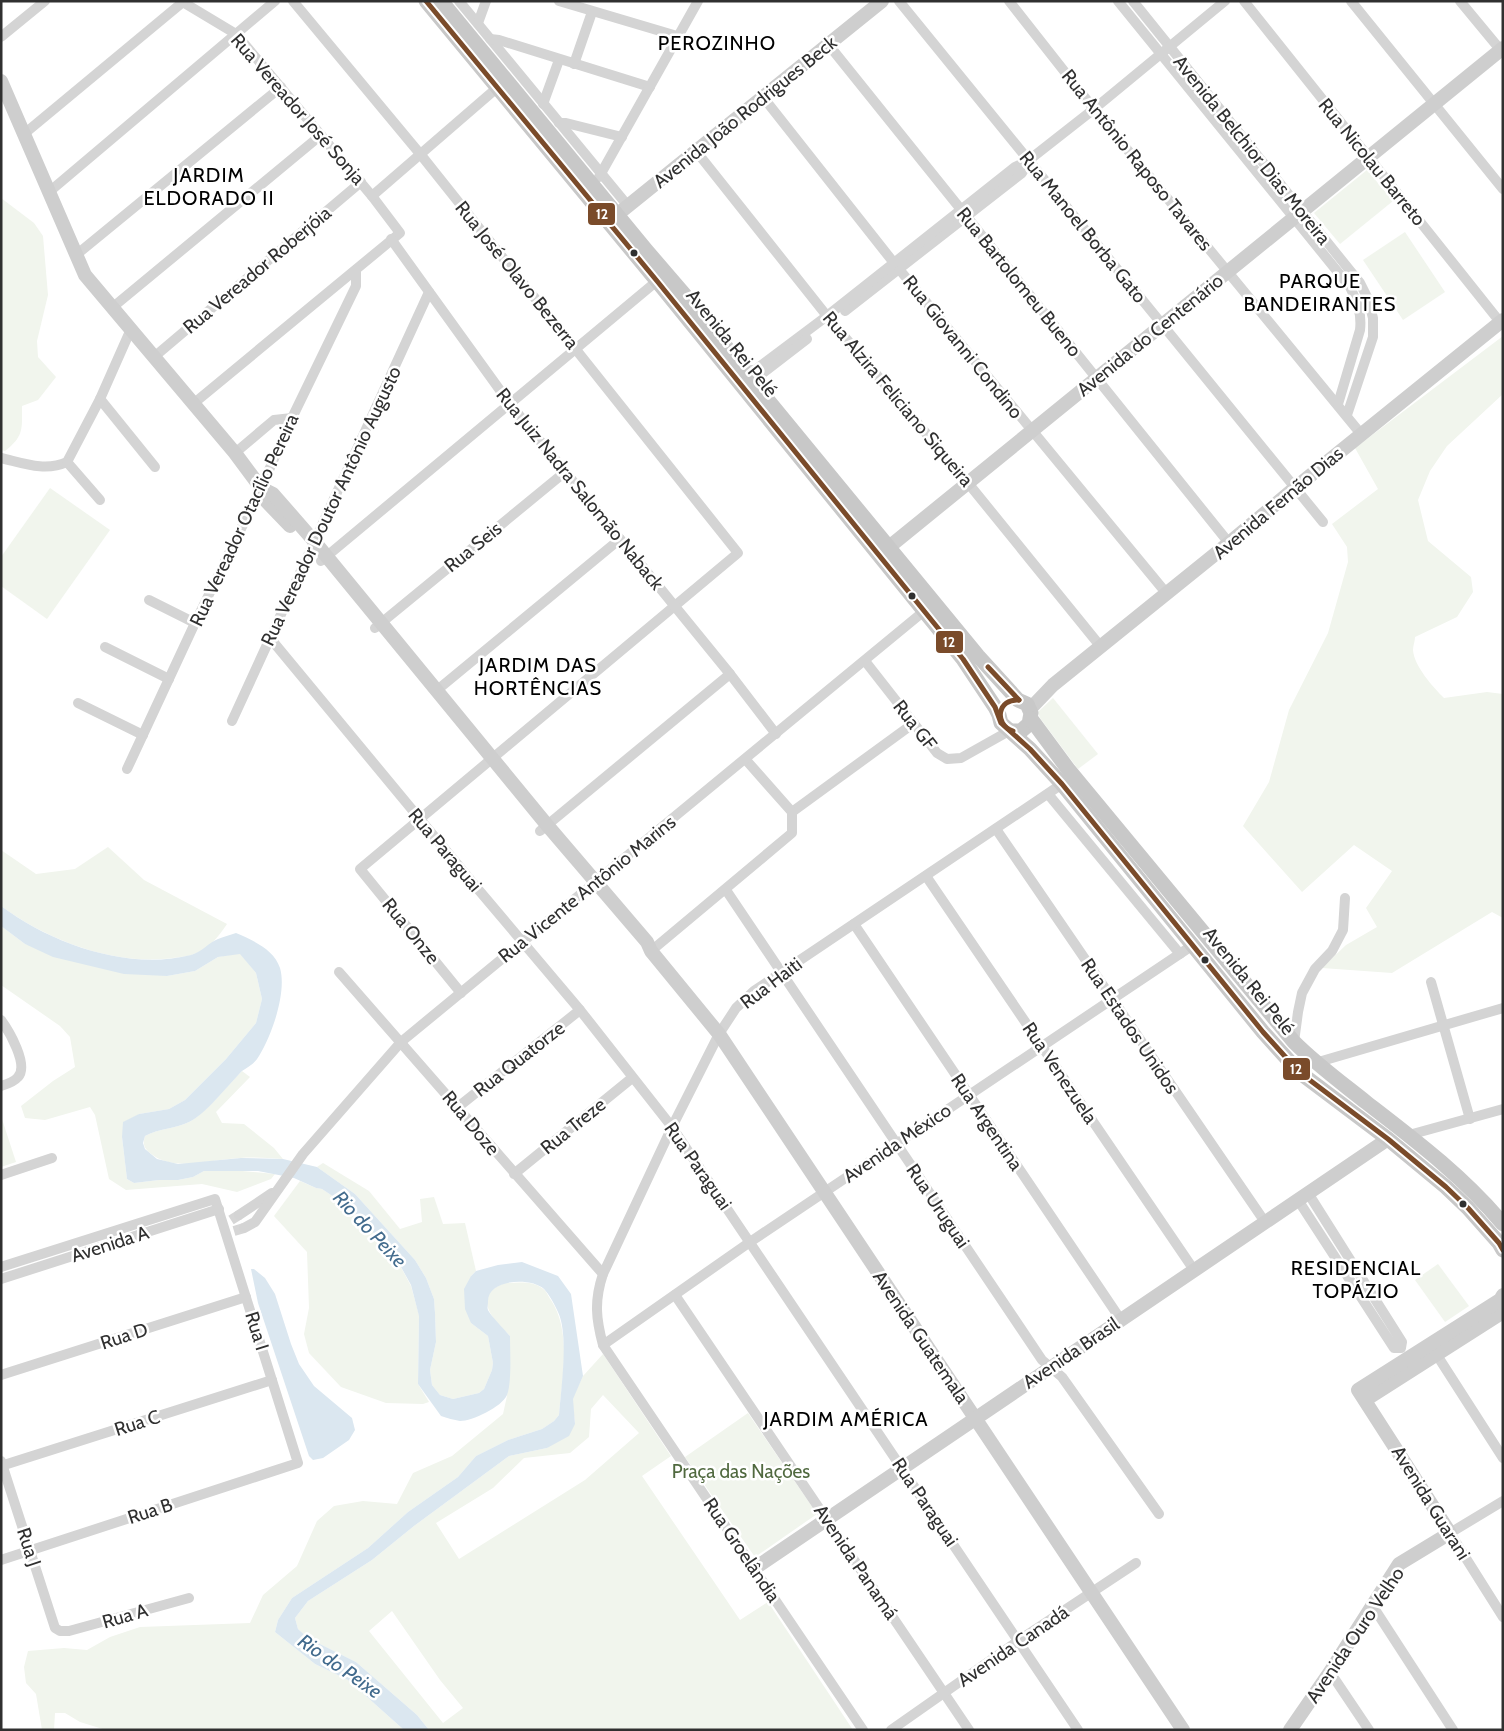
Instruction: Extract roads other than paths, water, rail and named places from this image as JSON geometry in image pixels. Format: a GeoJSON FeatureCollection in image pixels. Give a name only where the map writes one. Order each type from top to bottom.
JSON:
{"type":"FeatureCollection","features":[{"type":"Feature","properties":{"kind":"main road","name":"Avenida Rei Pelé"},"geometry":{"type":"LineString","coordinates":[[426,1],[498,87],[617,214],[656,281],[963,659],[1005,725],[1062,784],[1186,949],[1299,1072],[1388,1139],[1452,1192],[1499,1243],[1503,1250]]}},
{"type":"Feature","properties":{"kind":"main road","name":"Avenida Rei Pelé"},"geometry":{"type":"LineString","coordinates":[[441,1],[707,321],[743,370],[978,656],[1025,707],[1068,769],[1294,1042],[1315,1063],[1409,1135],[1473,1191],[1503,1224]]}},
{"type":"Feature","properties":{"kind":"main road"},"geometry":{"type":"LineString","coordinates":[[1007,702],[1025,707],[1026,728],[1016,732],[1005,725],[1003,705],[1007,702]]}},
{"type":"Feature","properties":{"kind":"street"},"geometry":{"type":"LineString","coordinates":[[1,36],[45,1]]}},
{"type":"Feature","properties":{"kind":"street"},"geometry":{"type":"LineString","coordinates":[[49,192],[275,1]]}},
{"type":"Feature","properties":{"kind":"street","name":"Rua José Olavo Bezerra"},"geometry":{"type":"LineString","coordinates":[[293,1],[421,155],[738,553],[674,607]]}},
{"type":"Feature","properties":{"kind":"street","name":"Avenida Rei Pelé"},"geometry":{"type":"LineString","coordinates":[[459,1],[601,173],[617,214]]}},
{"type":"Feature","properties":{"kind":"street"},"geometry":{"type":"LineString","coordinates":[[478,23],[486,1]]}},
{"type":"Feature","properties":{"kind":"street"},"geometry":{"type":"LineString","coordinates":[[559,1],[677,36]]}},
{"type":"Feature","properties":{"kind":"street"},"geometry":{"type":"LineString","coordinates":[[594,187],[698,1]]}},
{"type":"Feature","properties":{"kind":"street","name":"Avenida João Rodrigues Beck"},"geometry":{"type":"LineString","coordinates":[[617,214],[882,1]]}},
{"type":"Feature","properties":{"kind":"street","name":"Rua Manoel Borba Gato"},"geometry":{"type":"LineString","coordinates":[[899,1],[1323,522]]}},
{"type":"Feature","properties":{"kind":"street","name":"Rua Antônio Raposo Tavares"},"geometry":{"type":"LineString","coordinates":[[1009,1],[1094,109],[1361,434]]}},
{"type":"Feature","properties":{"kind":"street","name":"Avenida Belchior Dias Moreira"},"geometry":{"type":"LineString","coordinates":[[1118,1],[1161,56],[1360,283],[1368,299],[1373,318],[1373,337],[1346,415]]}},
{"type":"Feature","properties":{"kind":"street","name":"Avenida Belchior Dias Moreira"},"geometry":{"type":"LineString","coordinates":[[1133,1],[1298,214],[1350,287],[1358,303],[1361,318],[1360,330],[1338,404]]}},
{"type":"Feature","properties":{"kind":"street"},"geometry":{"type":"LineString","coordinates":[[757,386],[759,376],[829,318],[964,213],[1015,167],[1029,160],[1161,56],[1226,1]]}},
{"type":"Feature","properties":{"kind":"street","name":"Rua Nicolau Barreto"},"geometry":{"type":"LineString","coordinates":[[1244,1],[1368,158],[1501,321]]}},
{"type":"Feature","properties":{"kind":"street"},"geometry":{"type":"LineString","coordinates":[[1351,1],[1503,189]]}},
{"type":"Feature","properties":{"kind":"street"},"geometry":{"type":"LineString","coordinates":[[1460,1],[1502,50]]}},
{"type":"Feature","properties":{"kind":"street"},"geometry":{"type":"LineString","coordinates":[[24,134],[182,2]]}},
{"type":"Feature","properties":{"kind":"street","name":"Rua Vereador José Sonja"},"geometry":{"type":"LineString","coordinates":[[182,2],[236,34],[361,182],[372,196],[396,236]]}},
{"type":"Feature","properties":{"kind":"street"},"geometry":{"type":"LineString","coordinates":[[574,64],[592,12]]}},
{"type":"Feature","properties":{"kind":"street"},"geometry":{"type":"LineString","coordinates":[[490,40],[499,40],[650,87]]}},
{"type":"Feature","properties":{"kind":"street","name":"Rua Bartolomeu Bueno"},"geometry":{"type":"LineString","coordinates":[[828,44],[1229,543]]}},
{"type":"Feature","properties":{"kind":"street","name":"Avenida do Centenário"},"geometry":{"type":"LineString","coordinates":[[890,547],[1502,50]]}},
{"type":"Feature","properties":{"kind":"street"},"geometry":{"type":"LineString","coordinates":[[543,104],[559,60]]}},
{"type":"Feature","properties":{"kind":"street"},"geometry":{"type":"LineString","coordinates":[[2,85],[85,275],[235,453],[261,488],[266,501],[324,559],[488,762]]}},
{"type":"Feature","properties":{"kind":"street"},"geometry":{"type":"LineString","coordinates":[[76,256],[281,87]]}},
{"type":"Feature","properties":{"kind":"street"},"geometry":{"type":"LineString","coordinates":[[372,196],[498,87]]}},
{"type":"Feature","properties":{"kind":"street","name":"Rua Giovanni Condino"},"geometry":{"type":"LineString","coordinates":[[763,97],[896,266],[1167,594]]}},
{"type":"Feature","properties":{"kind":"street"},"geometry":{"type":"LineString","coordinates":[[559,123],[566,123],[622,137]]}},
{"type":"Feature","properties":{"kind":"street"},"geometry":{"type":"LineString","coordinates":[[113,307],[321,135]]}},
{"type":"Feature","properties":{"kind":"street","name":"Rua Alzira Feliciano Siqueira"},"geometry":{"type":"LineString","coordinates":[[696,151],[829,318],[968,483],[1102,647]]}},
{"type":"Feature","properties":{"kind":"street","name":"Rua Vereador Roberjóia"},"geometry":{"type":"LineString","coordinates":[[154,357],[361,182]]}},
{"type":"Feature","properties":{"kind":"street"},"geometry":{"type":"LineString","coordinates":[[193,404],[396,236]]}},
{"type":"Feature","properties":{"kind":"street","name":"Rua Juiz Nadra Salomão Naback"},"geometry":{"type":"LineString","coordinates":[[396,236],[429,292],[510,404],[730,674],[776,734]]}},
{"type":"Feature","properties":{"kind":"street","name":"Rua Vereador Otacílio Pereira"},"geometry":{"type":"LineString","coordinates":[[127,769],[356,286],[356,270]]}},
{"type":"Feature","properties":{"kind":"street"},"geometry":{"type":"LineString","coordinates":[[324,559],[656,281]]}},
{"type":"Feature","properties":{"kind":"street","name":"Rua Vereador Doutor Antônio Augusto"},"geometry":{"type":"LineString","coordinates":[[232,721],[429,292]]}},
{"type":"Feature","properties":{"kind":"street"},"geometry":{"type":"LineString","coordinates":[[743,370],[755,370],[829,318]]}},
{"type":"Feature","properties":{"kind":"street","name":"Avenida Fernão Dias"},"geometry":{"type":"LineString","coordinates":[[1025,707],[1102,647],[1294,488],[1501,321]]}},
{"type":"Feature","properties":{"kind":"street"},"geometry":{"type":"LineString","coordinates":[[64,463],[100,399],[131,329]]}},
{"type":"Feature","properties":{"kind":"street"},"geometry":{"type":"LineString","coordinates":[[100,399],[154,467]]}},
{"type":"Feature","properties":{"kind":"street"},"geometry":{"type":"LineString","coordinates":[[235,453],[274,420],[292,418]]}},
{"type":"Feature","properties":{"kind":"street"},"geometry":{"type":"LineString","coordinates":[[1,458],[38,467],[64,463]]}},
{"type":"Feature","properties":{"kind":"street"},"geometry":{"type":"LineString","coordinates":[[64,463],[100,500]]}},
{"type":"Feature","properties":{"kind":"street","name":"Rua Seis"},"geometry":{"type":"LineString","coordinates":[[378,626],[565,472]]}},
{"type":"Feature","properties":{"kind":"street"},"geometry":{"type":"LineString","coordinates":[[436,691],[620,539]]}},
{"type":"Feature","properties":{"kind":"street"},"geometry":{"type":"LineString","coordinates":[[149,600],[196,623]]}},
{"type":"Feature","properties":{"kind":"street"},"geometry":{"type":"LineString","coordinates":[[420,818],[674,607]]}},
{"type":"Feature","properties":{"kind":"street","name":"Rua Vicente Antônio Marins"},"geometry":{"type":"LineString","coordinates":[[233,1225],[255,1222],[303,1154],[401,1042],[924,612]]}},
{"type":"Feature","properties":{"kind":"street"},"geometry":{"type":"LineString","coordinates":[[378,626],[436,691],[488,762]]}},
{"type":"Feature","properties":{"kind":"street","name":"Rua Paraguai"},"geometry":{"type":"LineString","coordinates":[[270,638],[580,1010],[672,1127],[1078,1730]]}},
{"type":"Feature","properties":{"kind":"street"},"geometry":{"type":"LineString","coordinates":[[105,647],[169,678]]}},
{"type":"Feature","properties":{"kind":"street","name":"Rua GF"},"geometry":{"type":"LineString","coordinates":[[865,661],[937,753],[947,759],[961,758],[1005,725]]}},
{"type":"Feature","properties":{"kind":"street"},"geometry":{"type":"LineString","coordinates":[[543,828],[730,674]]}},
{"type":"Feature","properties":{"kind":"street"},"geometry":{"type":"LineString","coordinates":[[78,703],[143,734]]}},
{"type":"Feature","properties":{"kind":"street"},"geometry":{"type":"LineString","coordinates":[[792,812],[914,723]]}},
{"type":"Feature","properties":{"kind":"street"},"geometry":{"type":"LineString","coordinates":[[651,952],[792,833],[792,812],[746,760]]}},
{"type":"Feature","properties":{"kind":"street","name":"Avenida Guatemala"},"geometry":{"type":"LineString","coordinates":[[488,762],[641,947],[651,952],[719,1034],[1183,1730]]}},
{"type":"Feature","properties":{"kind":"street","name":"Rua Haiti"},"geometry":{"type":"LineString","coordinates":[[603,1345],[596,1314],[598,1290],[604,1274],[672,1127],[719,1034],[736,1008],[754,991],[1062,784]]}},
{"type":"Feature","properties":{"kind":"street"},"geometry":{"type":"LineString","coordinates":[[1048,794],[1186,949]]}},
{"type":"Feature","properties":{"kind":"street","name":"Rua Onze"},"geometry":{"type":"LineString","coordinates":[[420,818],[360,869],[461,993]]}},
{"type":"Feature","properties":{"kind":"street","name":"Rua Estados Unidos"},"geometry":{"type":"LineString","coordinates":[[996,829],[1265,1222]]}},
{"type":"Feature","properties":{"kind":"street","name":"Rua Venezuela"},"geometry":{"type":"LineString","coordinates":[[926,876],[1194,1270]]}},
{"type":"Feature","properties":{"kind":"street","name":"Rua Uruguai"},"geometry":{"type":"LineString","coordinates":[[726,890],[1042,1360],[1062,1378],[1159,1514]]}},
{"type":"Feature","properties":{"kind":"street"},"geometry":{"type":"LineString","coordinates":[[1294,1042],[1302,993],[1315,969],[1332,951],[1343,930],[1345,898]]}},
{"type":"Feature","properties":{"kind":"street","name":"Rua Argentina"},"geometry":{"type":"LineString","coordinates":[[854,924],[1121,1320]]}},
{"type":"Feature","properties":{"kind":"street","name":"Avenida México"},"geometry":{"type":"LineString","coordinates":[[603,1345],[750,1242],[1186,949]]}},
{"type":"Feature","properties":{"kind":"street","name":"Rua Doze"},"geometry":{"type":"LineString","coordinates":[[339,972],[458,1107],[514,1174],[604,1274]]}},
{"type":"Feature","properties":{"kind":"street"},"geometry":{"type":"LineString","coordinates":[[1430,982],[1470,1119]]}},
{"type":"Feature","properties":{"kind":"street"},"geometry":{"type":"LineString","coordinates":[[1315,1063],[1503,1008]]}},
{"type":"Feature","properties":{"kind":"street","name":"Rua Quatorze"},"geometry":{"type":"LineString","coordinates":[[458,1107],[580,1010]]}},
{"type":"Feature","properties":{"kind":"street"},"geometry":{"type":"LineString","coordinates":[[1,1020],[12,1035],[22,1066],[20,1076],[11,1083],[1,1086]]}},
{"type":"Feature","properties":{"kind":"street","name":"Rua Treze"},"geometry":{"type":"LineString","coordinates":[[514,1174],[632,1078]]}},
{"type":"Feature","properties":{"kind":"street"},"geometry":{"type":"LineString","coordinates":[[1409,1135],[1503,1109]]}},
{"type":"Feature","properties":{"kind":"street","name":"Avenida Brasil"},"geometry":{"type":"LineString","coordinates":[[755,1568],[1388,1139]]}},
{"type":"Feature","properties":{"kind":"street"},"geometry":{"type":"LineString","coordinates":[[1,1175],[52,1158]]}},
{"type":"Feature","properties":{"kind":"street","name":"Rua Vicente Antônio Marins"},"geometry":{"type":"LineString","coordinates":[[233,1225],[277,1190]]}},
{"type":"Feature","properties":{"kind":"street"},"geometry":{"type":"LineString","coordinates":[[1303,1196],[1361,1276],[1402,1342],[1401,1348],[1394,1348],[1351,1282],[1303,1196]]}},
{"type":"Feature","properties":{"kind":"street","name":"Rua I"},"geometry":{"type":"LineString","coordinates":[[217,1204],[233,1225],[246,1296],[298,1463]]}},
{"type":"Feature","properties":{"kind":"street","name":"Avenida A"},"geometry":{"type":"LineString","coordinates":[[1,1267],[102,1235],[217,1204]]}},
{"type":"Feature","properties":{"kind":"street","name":"Avenida A"},"geometry":{"type":"LineString","coordinates":[[1,1279],[106,1246],[217,1204]]}},
{"type":"Feature","properties":{"kind":"street"},"geometry":{"type":"LineString","coordinates":[[102,1235],[106,1246]]}},
{"type":"Feature","properties":{"kind":"street"},"geometry":{"type":"LineString","coordinates":[[1351,1282],[1361,1276]]}},
{"type":"Feature","properties":{"kind":"street","name":"Avenida Panamá"},"geometry":{"type":"LineString","coordinates":[[675,1295],[970,1730]]}},
{"type":"Feature","properties":{"kind":"street"},"geometry":{"type":"LineString","coordinates":[[1433,1349],[1500,1300],[1503,1295]]}},
{"type":"Feature","properties":{"kind":"street","name":"Rua D"},"geometry":{"type":"LineString","coordinates":[[1,1374],[246,1296]]}},
{"type":"Feature","properties":{"kind":"street"},"geometry":{"type":"LineString","coordinates":[[1433,1349],[1503,1312]]}},
{"type":"Feature","properties":{"kind":"street","name":"Rua Groelândia"},"geometry":{"type":"LineString","coordinates":[[603,1345],[863,1730]]}},
{"type":"Feature","properties":{"kind":"street"},"geometry":{"type":"LineString","coordinates":[[1433,1349],[1503,1458]]}},
{"type":"Feature","properties":{"kind":"street","name":"Avenida Guarani"},"geometry":{"type":"LineString","coordinates":[[1433,1349],[1362,1395],[1503,1617]]}},
{"type":"Feature","properties":{"kind":"street","name":"Rua C"},"geometry":{"type":"LineString","coordinates":[[2,1464],[272,1380]]}},
{"type":"Feature","properties":{"kind":"street","name":"Rua B"},"geometry":{"type":"LineString","coordinates":[[1,1560],[298,1463]]}},
{"type":"Feature","properties":{"kind":"street","name":"Rua J"},"geometry":{"type":"LineString","coordinates":[[2,1464],[55,1628],[60,1632]]}},
{"type":"Feature","properties":{"kind":"street","name":"Avenida Ouro Velho"},"geometry":{"type":"LineString","coordinates":[[1290,1730],[1330,1672],[1399,1564],[1503,1501]]}},
{"type":"Feature","properties":{"kind":"street","name":"Avenida Canadá"},"geometry":{"type":"LineString","coordinates":[[891,1730],[1018,1641],[1136,1563]]}},
{"type":"Feature","properties":{"kind":"street","name":"Rua A"},"geometry":{"type":"LineString","coordinates":[[60,1632],[69,1632],[189,1598]]}},
{"type":"Feature","properties":{"kind":"street"},"geometry":{"type":"LineString","coordinates":[[1372,1605],[1453,1730]]}},
{"type":"Feature","properties":{"kind":"street"},"geometry":{"type":"LineString","coordinates":[[1330,1672],[1369,1730]]}},
{"type":"Feature","properties":{"kind":"water","name":"Rio do Peixe"},"geometry":{"type":"Polygon","coordinates":[[[1,906],[43,932],[92,951],[117,957],[167,959],[191,955],[220,938],[236,933],[268,950],[280,968],[282,989],[277,1013],[264,1047],[252,1065],[242,1071],[195,1119],[145,1136],[143,1143],[145,1149],[157,1159],[178,1164],[241,1158],[283,1159],[317,1167],[355,1194],[415,1260],[426,1278],[434,1299],[435,1313],[436,1342],[430,1370],[432,1385],[440,1395],[453,1399],[479,1393],[484,1389],[492,1370],[493,1363],[488,1336],[471,1323],[465,1309],[464,1289],[476,1271],[498,1265],[522,1262],[558,1276],[571,1294],[583,1376],[573,1399],[575,1424],[569,1436],[547,1448],[509,1456],[414,1526],[372,1560],[308,1601],[295,1618],[298,1629],[308,1638],[356,1662],[417,1715],[429,1730],[404,1730],[348,1680],[315,1664],[275,1632],[278,1620],[292,1598],[368,1548],[408,1512],[458,1477],[476,1456],[508,1440],[542,1429],[554,1421],[559,1415],[564,1348],[561,1322],[555,1306],[544,1289],[538,1285],[511,1282],[494,1289],[490,1294],[488,1309],[510,1336],[510,1375],[507,1395],[499,1404],[472,1419],[460,1421],[441,1416],[418,1384],[419,1316],[411,1285],[396,1258],[363,1221],[340,1201],[322,1189],[294,1178],[258,1171],[204,1171],[193,1177],[178,1180],[134,1183],[127,1179],[122,1137],[123,1122],[139,1114],[169,1109],[185,1100],[226,1059],[256,1023],[262,999],[256,973],[240,954],[218,957],[195,971],[167,976],[124,974],[53,957],[25,944],[1,926],[1,906]]]}},
{"type":"Feature","properties":{"kind":"water"},"geometry":{"type":"Polygon","coordinates":[[[251,1269],[254,1269],[265,1278],[275,1294],[299,1364],[314,1386],[352,1418],[355,1430],[349,1440],[323,1458],[313,1460],[309,1456],[258,1303],[251,1269]]]}},
{"type":"Feature","properties":{"kind":"tunnel"},"geometry":{"type":"LineString","coordinates":[[231,1220],[239,1215]]}},
{"type":"Feature","properties":{"kind":"tunnel"},"geometry":{"type":"LineString","coordinates":[[234,1231],[244,1228]]}},
{"type":"Feature","properties":{"kind":"district","name":"PEROZINHO"},"geometry":{"type":"Point","coordinates":[717,43]}},
{"type":"Feature","properties":{"kind":"district","name":"JARDIM ELDORADO II"},"geometry":{"type":"Point","coordinates":[209,186]}},
{"type":"Feature","properties":{"kind":"district","name":"PARQUE BANDEIRANTES"},"geometry":{"type":"Point","coordinates":[1320,292]}},
{"type":"Feature","properties":{"kind":"district","name":"JARDIM DAS HORTÊNCIAS"},"geometry":{"type":"Point","coordinates":[538,676]}},
{"type":"Feature","properties":{"kind":"district","name":"RESIDENCIAL TOPÁZIO"},"geometry":{"type":"Point","coordinates":[1356,1280]}},
{"type":"Feature","properties":{"kind":"district","name":"JARDIM AMÉRICA"},"geometry":{"type":"Point","coordinates":[846,1419]}},
{"type":"Feature","properties":{"kind":"park label","name":"Praça das Nações"},"geometry":{"type":"Point","coordinates":[741,1471]}}]}
